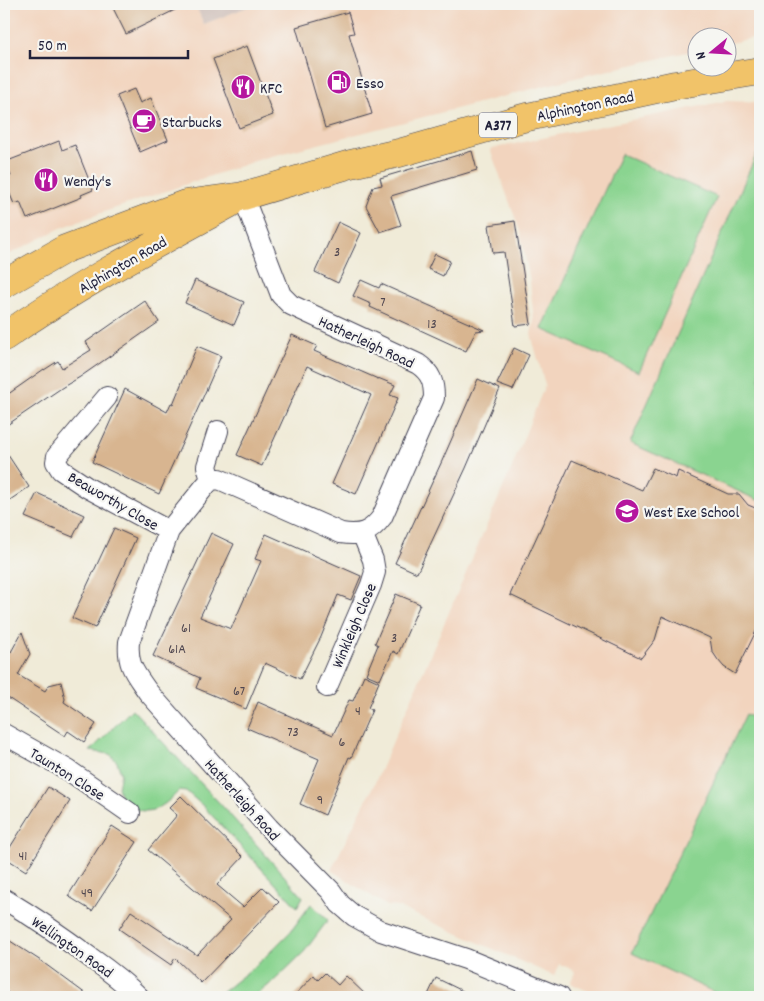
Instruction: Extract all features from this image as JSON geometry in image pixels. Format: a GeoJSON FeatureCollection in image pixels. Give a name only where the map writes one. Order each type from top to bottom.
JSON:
{"type":"FeatureCollection","features":[{"type":"Feature","properties":{"kind":"highway","name":"Alphington Road"},"geometry":{"type":"LineString","coordinates":[[8,279],[65,249],[185,204],[243,196],[351,164],[523,118],[675,86],[759,72]]}},
{"type":"Feature","properties":{"kind":"highway","name":"Alphington Road"},"geometry":{"type":"LineString","coordinates":[[4,337],[39,312],[243,196]]}},
{"type":"Feature","properties":{"kind":"street","name":"Hatherleigh Road"},"geometry":{"type":"LineString","coordinates":[[243,196],[281,295],[291,305],[418,364],[430,376],[434,389],[434,398],[382,517],[376,526],[362,534]]}},
{"type":"Feature","properties":{"kind":"street"},"geometry":{"type":"LineString","coordinates":[[4,326],[39,312]]}},
{"type":"Feature","properties":{"kind":"street","name":"Beaworthy Close"},"geometry":{"type":"LineString","coordinates":[[107,397],[57,456],[56,462],[61,470],[88,488],[169,531]]}},
{"type":"Feature","properties":{"kind":"street"},"geometry":{"type":"LineString","coordinates":[[218,431],[207,466],[211,480],[219,479],[341,533],[362,534]]}},
{"type":"Feature","properties":{"kind":"street","name":"Hatherleigh Road"},"geometry":{"type":"LineString","coordinates":[[211,480],[169,531],[129,642],[129,662],[148,692],[269,828],[331,891],[340,904],[354,916],[381,931],[466,959],[559,997]]}},
{"type":"Feature","properties":{"kind":"street","name":"Winkleigh Close"},"geometry":{"type":"LineString","coordinates":[[327,687],[375,572],[373,560],[362,534]]}},
{"type":"Feature","properties":{"kind":"street","name":"Taunton Close"},"geometry":{"type":"LineString","coordinates":[[4,734],[68,770],[130,813]]}},
{"type":"Feature","properties":{"kind":"street","name":"Wellington Road"},"geometry":{"type":"LineString","coordinates":[[4,899],[78,948],[124,982],[139,997]]}},
{"type":"Feature","properties":{"kind":"shaded area"},"geometry":{"type":"Polygon","coordinates":[[[4,4],[195,4],[204,24],[255,4],[760,4],[760,36],[736,42],[736,28],[686,28],[686,52],[579,77],[264,158],[61,228],[4,257],[4,4]]]}},
{"type":"Feature","properties":{"kind":"shaded area"},"geometry":{"type":"Polygon","coordinates":[[[195,4],[255,4],[204,24],[195,4]]]}},
{"type":"Feature","properties":{"kind":"shaded area","name":"West Exe School"},"geometry":{"type":"Polygon","coordinates":[[[726,101],[760,102],[760,997],[601,997],[570,983],[575,972],[567,967],[559,964],[554,976],[398,907],[387,906],[331,870],[374,785],[512,467],[545,385],[531,334],[534,321],[530,281],[520,231],[490,149],[726,101]]]}},
{"type":"Feature","properties":{"kind":"green space"},"geometry":{"type":"Polygon","coordinates":[[[760,146],[760,501],[630,443],[760,146]]]}},
{"type":"Feature","properties":{"kind":"green space"},"geometry":{"type":"Polygon","coordinates":[[[621,154],[717,197],[639,372],[542,329],[621,154]]]}},
{"type":"Feature","properties":{"kind":"green space"},"geometry":{"type":"Polygon","coordinates":[[[132,709],[303,897],[297,907],[203,806],[186,791],[180,790],[165,804],[148,811],[135,809],[122,801],[118,787],[121,773],[117,762],[110,754],[90,751],[132,709]]]}},
{"type":"Feature","properties":{"kind":"green space"},"geometry":{"type":"Polygon","coordinates":[[[746,714],[760,721],[760,997],[724,997],[632,953],[746,714]]]}},
{"type":"Feature","properties":{"kind":"green space"},"geometry":{"type":"Polygon","coordinates":[[[311,904],[328,920],[304,952],[254,997],[216,997],[260,962],[291,931],[311,904]]]}},
{"type":"Feature","properties":{"kind":"building"},"geometry":{"type":"Polygon","coordinates":[[[111,4],[187,4],[126,34],[111,4]]]}},
{"type":"Feature","properties":{"kind":"building"},"geometry":{"type":"Polygon","coordinates":[[[348,12],[354,33],[349,34],[372,114],[325,128],[296,27],[348,12]]]}},
{"type":"Feature","properties":{"kind":"building","name":"KFC"},"geometry":{"type":"Polygon","coordinates":[[[247,46],[273,115],[239,128],[213,59],[247,46]]]}},
{"type":"Feature","properties":{"kind":"building","name":"Starbucks"},"geometry":{"type":"Polygon","coordinates":[[[134,89],[140,103],[151,98],[168,140],[140,152],[117,96],[134,89]]]}},
{"type":"Feature","properties":{"kind":"building","name":"Wendy's"},"geometry":{"type":"Polygon","coordinates":[[[59,141],[62,150],[75,145],[93,190],[81,195],[82,197],[27,219],[20,202],[14,204],[4,180],[11,176],[5,162],[59,141]]]}},
{"type":"Feature","properties":{"kind":"building"},"geometry":{"type":"Polygon","coordinates":[[[472,151],[477,170],[391,196],[401,225],[380,232],[366,206],[373,187],[382,185],[380,178],[472,151]]]}},
{"type":"Feature","properties":{"kind":"building"},"geometry":{"type":"Polygon","coordinates":[[[515,221],[531,324],[515,326],[504,252],[493,253],[489,225],[515,221]]]}},
{"type":"Feature","properties":{"kind":"building"},"geometry":{"type":"Polygon","coordinates":[[[338,222],[361,233],[338,283],[315,272],[338,222]]]}},
{"type":"Feature","properties":{"kind":"building"},"geometry":{"type":"Polygon","coordinates":[[[435,254],[450,261],[443,276],[428,269],[435,254]]]}},
{"type":"Feature","properties":{"kind":"building"},"geometry":{"type":"Polygon","coordinates":[[[195,280],[244,302],[234,325],[185,303],[195,280]]]}},
{"type":"Feature","properties":{"kind":"building"},"geometry":{"type":"Polygon","coordinates":[[[361,280],[379,288],[381,284],[484,330],[476,331],[466,351],[370,307],[371,304],[353,296],[361,280]]]}},
{"type":"Feature","properties":{"kind":"building"},"geometry":{"type":"Polygon","coordinates":[[[145,301],[159,322],[4,427],[4,397],[58,361],[62,368],[91,350],[86,342],[145,301]]]}},
{"type":"Feature","properties":{"kind":"building"},"geometry":{"type":"Polygon","coordinates":[[[292,335],[317,346],[314,351],[395,385],[390,395],[398,398],[356,494],[332,484],[371,395],[307,366],[262,466],[237,455],[292,335]]]}},
{"type":"Feature","properties":{"kind":"building"},"geometry":{"type":"Polygon","coordinates":[[[197,346],[221,356],[159,494],[92,462],[125,389],[167,412],[171,403],[173,404],[197,346]]]}},
{"type":"Feature","properties":{"kind":"building"},"geometry":{"type":"Polygon","coordinates":[[[514,348],[529,355],[513,390],[497,384],[514,348]]]}},
{"type":"Feature","properties":{"kind":"building"},"geometry":{"type":"Polygon","coordinates":[[[478,379],[500,389],[417,573],[395,563],[478,379]]]}},
{"type":"Feature","properties":{"kind":"building"},"geometry":{"type":"Polygon","coordinates":[[[4,449],[29,487],[4,504],[4,449]]]}},
{"type":"Feature","properties":{"kind":"building"},"geometry":{"type":"Polygon","coordinates":[[[572,460],[642,490],[653,468],[676,478],[678,471],[728,494],[739,494],[748,505],[760,510],[760,623],[735,674],[724,667],[718,660],[712,651],[710,638],[662,616],[655,640],[641,658],[510,595],[572,460]]]}},
{"type":"Feature","properties":{"kind":"building"},"geometry":{"type":"Polygon","coordinates":[[[37,493],[84,515],[73,537],[25,517],[37,493]]]}},
{"type":"Feature","properties":{"kind":"building"},"geometry":{"type":"Polygon","coordinates":[[[114,528],[136,538],[95,628],[72,618],[114,528]]]}},
{"type":"Feature","properties":{"kind":"building"},"geometry":{"type":"Polygon","coordinates":[[[211,533],[234,544],[200,617],[231,629],[261,561],[255,559],[266,534],[361,576],[351,600],[338,595],[321,637],[300,679],[265,663],[246,709],[196,688],[200,678],[153,656],[211,533]]]}},
{"type":"Feature","properties":{"kind":"building"},"geometry":{"type":"Polygon","coordinates":[[[396,594],[420,604],[398,654],[393,651],[380,680],[366,674],[378,645],[375,643],[396,594]]]}},
{"type":"Feature","properties":{"kind":"building"},"geometry":{"type":"Polygon","coordinates":[[[22,632],[30,654],[18,675],[45,691],[49,685],[61,682],[64,702],[96,724],[84,742],[68,731],[65,736],[5,696],[4,698],[4,647],[11,652],[22,632]]]}},
{"type":"Feature","properties":{"kind":"building"},"geometry":{"type":"Polygon","coordinates":[[[364,675],[379,682],[368,708],[372,710],[351,758],[349,757],[325,815],[300,804],[319,759],[247,728],[258,702],[333,735],[349,700],[353,701],[364,675]]]}},
{"type":"Feature","properties":{"kind":"building"},"geometry":{"type":"Polygon","coordinates":[[[48,787],[70,801],[26,871],[4,857],[48,787]]]}},
{"type":"Feature","properties":{"kind":"building"},"geometry":{"type":"Polygon","coordinates":[[[181,796],[243,857],[217,885],[243,907],[263,887],[279,902],[201,983],[175,958],[171,965],[119,929],[131,911],[197,955],[231,920],[148,850],[177,815],[169,808],[181,796]]]}},
{"type":"Feature","properties":{"kind":"building"},"geometry":{"type":"Polygon","coordinates":[[[112,826],[137,842],[92,911],[68,896],[112,826]]]}},
{"type":"Feature","properties":{"kind":"building"},"geometry":{"type":"Polygon","coordinates":[[[4,937],[90,997],[14,997],[4,990],[4,937]]]}},
{"type":"Feature","properties":{"kind":"building"},"geometry":{"type":"Polygon","coordinates":[[[325,973],[338,985],[346,976],[368,997],[293,997],[314,975],[318,980],[325,973]]]}},
{"type":"Feature","properties":{"kind":"building"},"geometry":{"type":"Polygon","coordinates":[[[436,978],[475,997],[427,997],[436,978]]]}},
{"type":"Feature","properties":{"kind":"place","name":"Esso"},"geometry":{"type":"Point","coordinates":[339,82]}},
{"type":"Feature","properties":{"kind":"place","name":"KFC"},"geometry":{"type":"Point","coordinates":[243,87]}},
{"type":"Feature","properties":{"kind":"place","name":"Starbucks"},"geometry":{"type":"Point","coordinates":[144,121]}},
{"type":"Feature","properties":{"kind":"place","name":"Wendy's"},"geometry":{"type":"Point","coordinates":[46,180]}},
{"type":"Feature","properties":{"kind":"place","name":"West Exe School"},"geometry":{"type":"Point","coordinates":[627,511]}}]}
